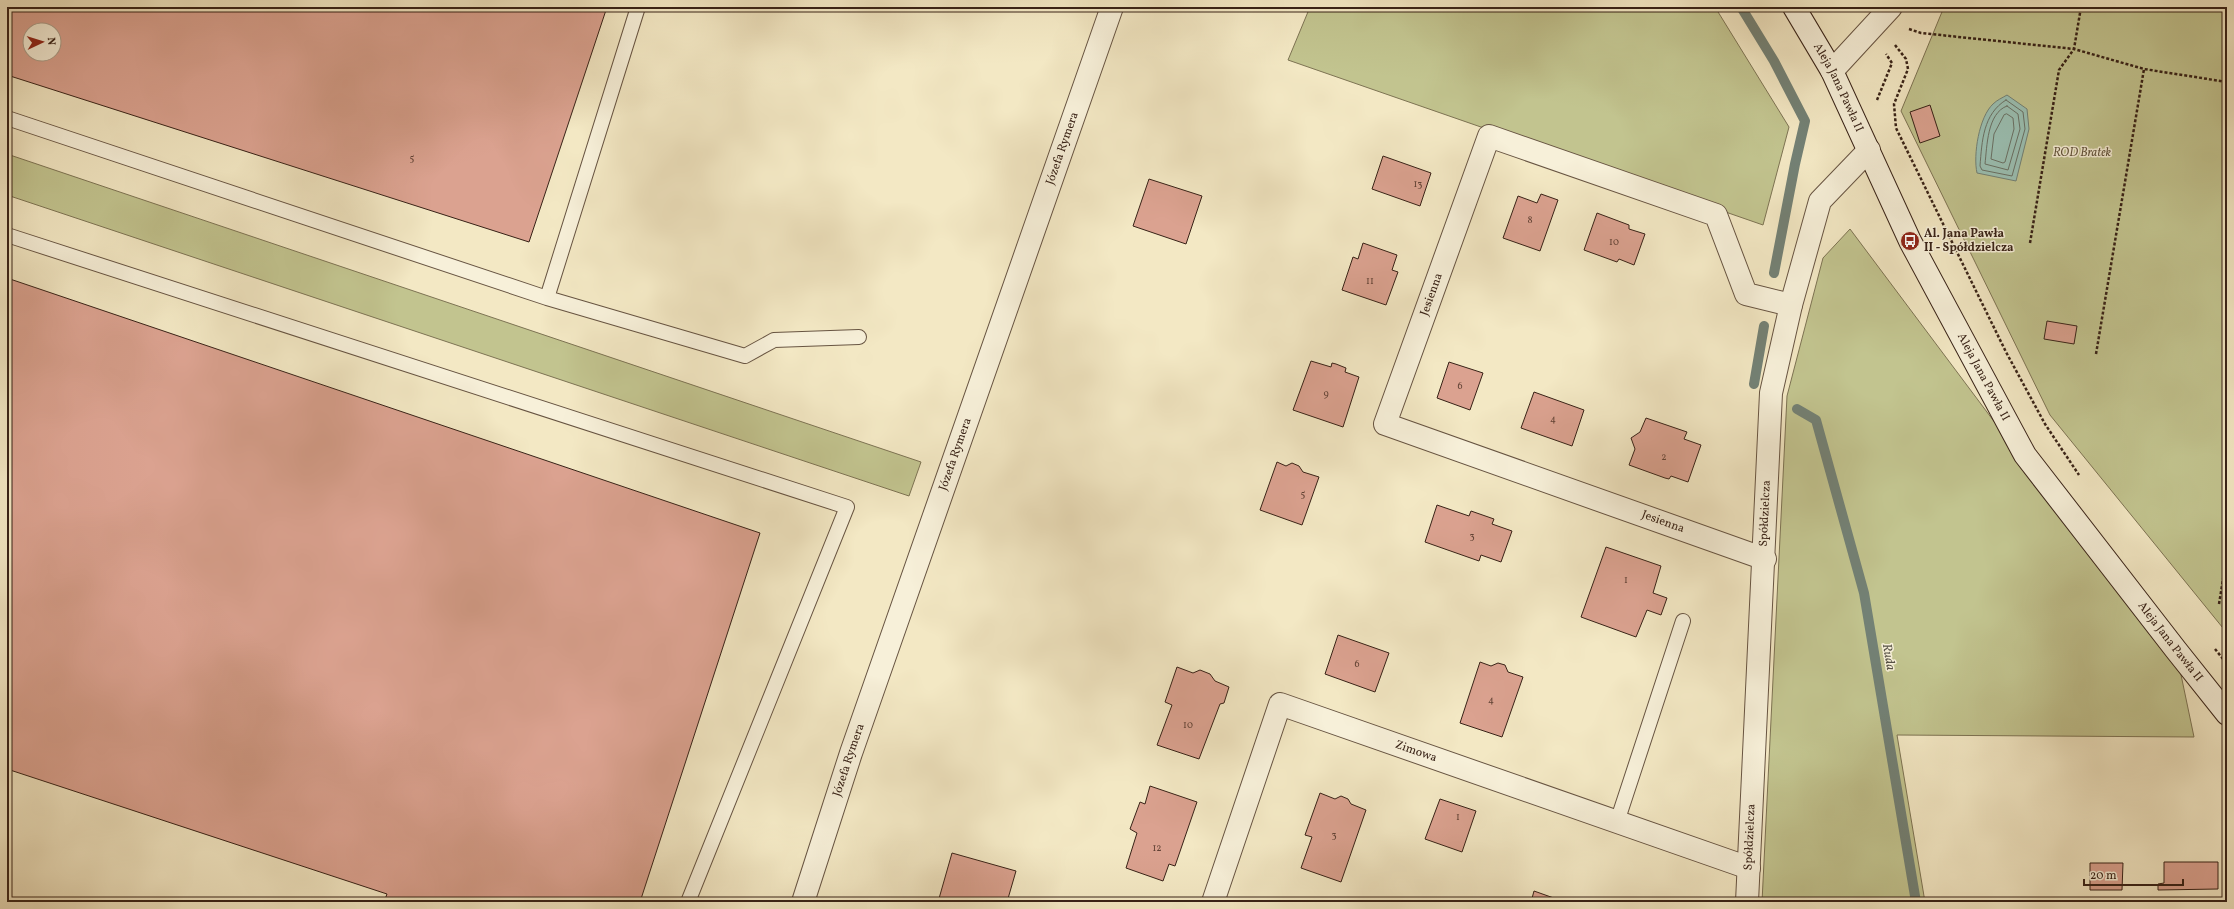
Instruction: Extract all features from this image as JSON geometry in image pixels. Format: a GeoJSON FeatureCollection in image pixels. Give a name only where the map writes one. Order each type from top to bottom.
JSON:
{"type":"FeatureCollection","features":[{"type":"Feature","properties":{"kind":"street","name":"Józefa Rymera"},"geometry":{"type":"LineString","coordinates":[[802,902],[854,746],[1112,7]]}},
{"type":"Feature","properties":{"kind":"street","name":"Aleja Jana Pawła II"},"geometry":{"type":"LineString","coordinates":[[1794,7],[1832,72],[1910,241],[2025,454],[2227,714]]}},
{"type":"Feature","properties":{"kind":"street"},"geometry":{"type":"LineString","coordinates":[[1832,72],[1880,19]]}},
{"type":"Feature","properties":{"kind":"street","name":"Jesienna"},"geometry":{"type":"LineString","coordinates":[[1765,559],[1385,424],[1489,136],[1716,215],[1746,294],[1791,305]]}},
{"type":"Feature","properties":{"kind":"street","name":"Spółdzielcza"},"geometry":{"type":"LineString","coordinates":[[1747,902],[1772,393],[1791,305],[1820,201],[1869,150]]}},
{"type":"Feature","properties":{"kind":"street","name":"Zimowa"},"geometry":{"type":"LineString","coordinates":[[1213,902],[1280,704],[1749,868]]}},
{"type":"Feature","properties":{"kind":"lane"},"geometry":{"type":"LineString","coordinates":[[547,298],[638,7]]}},
{"type":"Feature","properties":{"kind":"lane"},"geometry":{"type":"LineString","coordinates":[[7,118],[547,298],[745,356],[774,340],[859,337]]}},
{"type":"Feature","properties":{"kind":"lane"},"geometry":{"type":"LineString","coordinates":[[7,235],[847,507],[688,902]]}},
{"type":"Feature","properties":{"kind":"lane"},"geometry":{"type":"LineString","coordinates":[[1617,822],[1683,621]]}},
{"type":"Feature","properties":{"kind":"path"},"geometry":{"type":"LineString","coordinates":[[2030,243],[2059,70],[2074,49],[2081,7]]}},
{"type":"Feature","properties":{"kind":"path"},"geometry":{"type":"LineString","coordinates":[[1878,104],[1877,98],[1892,63],[1880,19]]}},
{"type":"Feature","properties":{"kind":"path"},"geometry":{"type":"LineString","coordinates":[[1880,19],[1906,59],[1908,69],[1894,104],[1896,128],[2006,352],[2044,424],[2084,482]]}},
{"type":"Feature","properties":{"kind":"path"},"geometry":{"type":"LineString","coordinates":[[1902,28],[1921,33],[2074,49],[2144,69],[2226,82],[2227,66]]}},
{"type":"Feature","properties":{"kind":"path"},"geometry":{"type":"LineString","coordinates":[[2096,354],[2144,69]]}},
{"type":"Feature","properties":{"kind":"path"},"geometry":{"type":"LineString","coordinates":[[2219,604],[2227,555]]}},
{"type":"Feature","properties":{"kind":"path"},"geometry":{"type":"LineString","coordinates":[[2212,646],[2227,664]]}},
{"type":"Feature","properties":{"kind":"green space"},"geometry":{"type":"Polygon","coordinates":[[[1310,7],[1715,7],[1789,127],[1763,225],[1288,60],[1310,7]]]}},
{"type":"Feature","properties":{"kind":"green space","name":"ROD Bratek"},"geometry":{"type":"Polygon","coordinates":[[[1944,7],[2227,7],[2227,633],[2050,415],[1901,111],[1944,7]]]}},
{"type":"Feature","properties":{"kind":"green space"},"geometry":{"type":"Polygon","coordinates":[[[7,154],[921,462],[909,496],[7,195],[7,154]]]}},
{"type":"Feature","properties":{"kind":"green space"},"geometry":{"type":"Polygon","coordinates":[[[1850,229],[2180,670],[2194,737],[1897,735],[1925,902],[1762,902],[1787,396],[1823,258],[1850,229]]]}},
{"type":"Feature","properties":{"kind":"water"},"geometry":{"type":"Polygon","coordinates":[[[2007,95],[2027,109],[2029,129],[2016,181],[1977,173],[1976,165],[1978,137],[1984,118],[1993,104],[2007,95]]]}},
{"type":"Feature","properties":{"kind":"building"},"geometry":{"type":"Polygon","coordinates":[[[7,7],[607,7],[529,242],[7,75],[7,7]]]}},
{"type":"Feature","properties":{"kind":"building"},"geometry":{"type":"Polygon","coordinates":[[[1930,105],[1940,136],[1920,143],[1910,112],[1930,105]]]}},
{"type":"Feature","properties":{"kind":"building"},"geometry":{"type":"Polygon","coordinates":[[[1383,156],[1431,173],[1420,206],[1372,189],[1383,156]]]}},
{"type":"Feature","properties":{"kind":"building"},"geometry":{"type":"Polygon","coordinates":[[[1149,179],[1202,196],[1186,244],[1133,226],[1149,179]]]}},
{"type":"Feature","properties":{"kind":"building"},"geometry":{"type":"Polygon","coordinates":[[[1541,194],[1558,200],[1540,251],[1503,238],[1518,196],[1537,203],[1541,194]]]}},
{"type":"Feature","properties":{"kind":"building"},"geometry":{"type":"Polygon","coordinates":[[[1597,213],[1629,225],[1629,229],[1645,234],[1634,265],[1619,259],[1617,262],[1584,250],[1597,213]]]}},
{"type":"Feature","properties":{"kind":"building"},"geometry":{"type":"Polygon","coordinates":[[[1363,243],[1397,255],[1392,270],[1398,272],[1386,305],[1342,290],[1353,257],[1358,259],[1363,243]]]}},
{"type":"Feature","properties":{"kind":"building"},"geometry":{"type":"Polygon","coordinates":[[[7,278],[760,533],[640,902],[384,902],[387,894],[7,769],[7,278]]]}},
{"type":"Feature","properties":{"kind":"building"},"geometry":{"type":"Polygon","coordinates":[[[2047,321],[2077,326],[2074,344],[2044,339],[2047,321]]]}},
{"type":"Feature","properties":{"kind":"building"},"geometry":{"type":"Polygon","coordinates":[[[1311,361],[1331,367],[1332,363],[1336,364],[1346,368],[1345,372],[1359,377],[1343,427],[1293,410],[1311,361]]]}},
{"type":"Feature","properties":{"kind":"building"},"geometry":{"type":"Polygon","coordinates":[[[1449,362],[1483,373],[1470,410],[1437,398],[1449,362]]]}},
{"type":"Feature","properties":{"kind":"building"},"geometry":{"type":"Polygon","coordinates":[[[1534,392],[1584,410],[1572,446],[1521,428],[1534,392]]]}},
{"type":"Feature","properties":{"kind":"building"},"geometry":{"type":"Polygon","coordinates":[[[1646,418],[1687,432],[1684,439],[1701,445],[1688,482],[1671,476],[1669,479],[1665,478],[1629,465],[1635,449],[1631,438],[1640,432],[1646,418]]]}},
{"type":"Feature","properties":{"kind":"building"},"geometry":{"type":"Polygon","coordinates":[[[1277,462],[1286,466],[1292,463],[1299,466],[1303,472],[1319,477],[1302,525],[1260,510],[1277,462]]]}},
{"type":"Feature","properties":{"kind":"building"},"geometry":{"type":"Polygon","coordinates":[[[1437,505],[1469,516],[1471,511],[1494,519],[1492,524],[1512,531],[1501,562],[1481,555],[1479,561],[1425,542],[1437,505]]]}},
{"type":"Feature","properties":{"kind":"building"},"geometry":{"type":"Polygon","coordinates":[[[1606,547],[1661,566],[1653,593],[1667,598],[1661,615],[1647,610],[1636,637],[1581,617],[1606,547]]]}},
{"type":"Feature","properties":{"kind":"building"},"geometry":{"type":"Polygon","coordinates":[[[1338,635],[1389,653],[1375,692],[1325,674],[1338,635]]]}},
{"type":"Feature","properties":{"kind":"building"},"geometry":{"type":"Polygon","coordinates":[[[1480,662],[1491,666],[1498,663],[1505,665],[1508,672],[1523,677],[1502,737],[1460,723],[1480,662]]]}},
{"type":"Feature","properties":{"kind":"building"},"geometry":{"type":"Polygon","coordinates":[[[1177,667],[1193,673],[1200,670],[1210,674],[1215,681],[1229,687],[1224,703],[1220,704],[1199,759],[1157,745],[1172,705],[1165,702],[1177,667]]]}},
{"type":"Feature","properties":{"kind":"building"},"geometry":{"type":"Polygon","coordinates":[[[1150,786],[1197,802],[1175,866],[1169,864],[1163,881],[1126,868],[1137,833],[1130,829],[1140,802],[1145,804],[1150,786]]]}},
{"type":"Feature","properties":{"kind":"building"},"geometry":{"type":"Polygon","coordinates":[[[1320,793],[1335,799],[1341,796],[1348,799],[1351,804],[1366,810],[1341,882],[1301,868],[1312,837],[1305,835],[1320,793]]]}},
{"type":"Feature","properties":{"kind":"building"},"geometry":{"type":"Polygon","coordinates":[[[1440,799],[1476,811],[1462,852],[1425,839],[1440,799]]]}},
{"type":"Feature","properties":{"kind":"building"},"geometry":{"type":"Polygon","coordinates":[[[952,853],[1016,871],[1007,902],[938,902],[952,853]]]}},
{"type":"Feature","properties":{"kind":"building"},"geometry":{"type":"Polygon","coordinates":[[[2164,862],[2218,862],[2218,889],[2158,890],[2158,884],[2164,883],[2164,862]]]}},
{"type":"Feature","properties":{"kind":"building"},"geometry":{"type":"Polygon","coordinates":[[[2090,863],[2123,863],[2122,890],[2090,890],[2090,863]]]}},
{"type":"Feature","properties":{"kind":"building"},"geometry":{"type":"Polygon","coordinates":[[[1534,891],[1565,902],[1531,902],[1534,891]]]}},
{"type":"Feature","properties":{"kind":"waterway"},"geometry":{"type":"LineString","coordinates":[[1741,7],[1774,61],[1805,121],[1795,164],[1774,273]]}},
{"type":"Feature","properties":{"kind":"waterway"},"geometry":{"type":"LineString","coordinates":[[1754,384],[1764,326]]}},
{"type":"Feature","properties":{"kind":"waterway","name":"Ruda"},"geometry":{"type":"LineString","coordinates":[[1797,409],[1816,420],[1864,593],[1916,902]]}},
{"type":"Feature","properties":{"kind":"place","name":"Al. Jana Pawła II - Spółdzielcza"},"geometry":{"type":"Point","coordinates":[1910,241]}}]}
